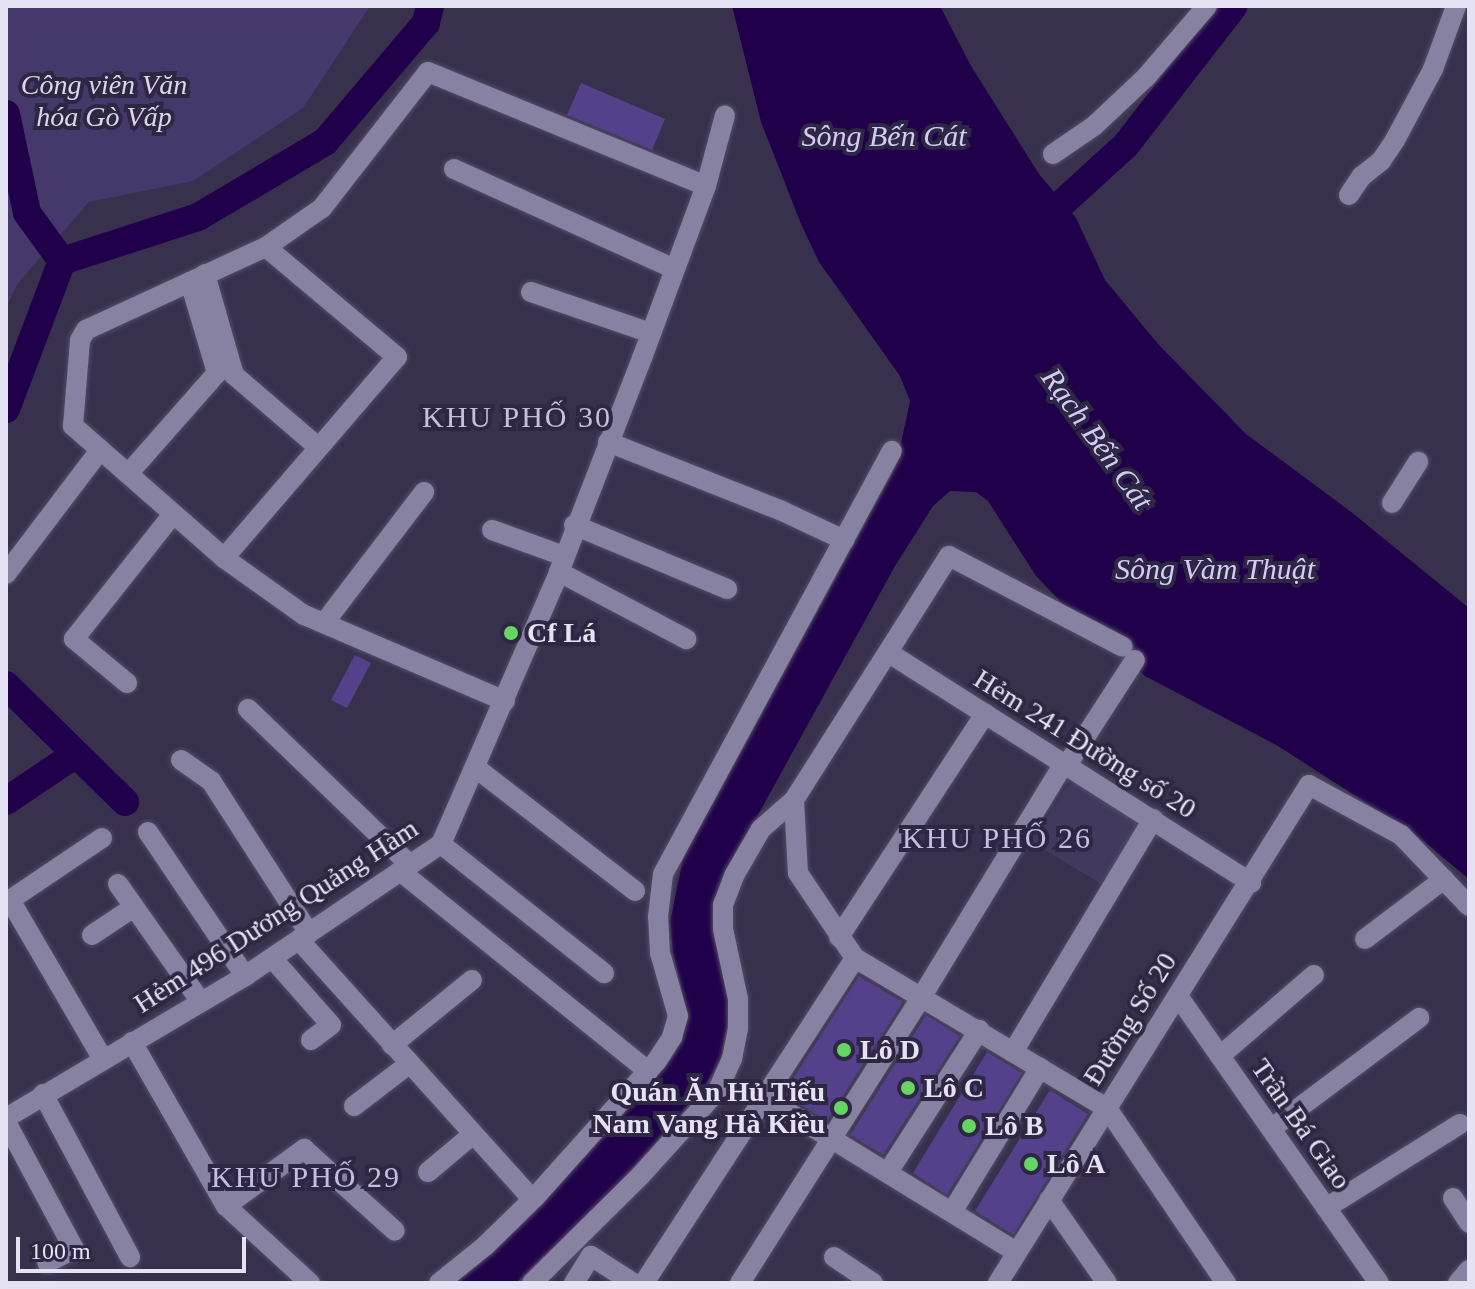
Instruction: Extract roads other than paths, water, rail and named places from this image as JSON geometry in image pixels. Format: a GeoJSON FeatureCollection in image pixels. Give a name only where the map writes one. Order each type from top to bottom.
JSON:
{"type":"FeatureCollection","features":[{"type":"Feature","properties":{"kind":"street"},"geometry":{"type":"LineString","coordinates":[[1053,154],[1094,126],[1147,76],[1207,6]]}},
{"type":"Feature","properties":{"kind":"street"},"geometry":{"type":"LineString","coordinates":[[1349,195],[1362,176],[1381,161],[1395,140],[1433,69],[1456,6]]}},
{"type":"Feature","properties":{"kind":"street"},"geometry":{"type":"LineString","coordinates":[[505,701],[304,615],[224,558],[73,426],[80,340],[86,330],[266,247],[322,208],[394,119],[424,75],[434,74],[706,186]]}},
{"type":"Feature","properties":{"kind":"street","name":"Hẻm 496 Dương Quảng Hàm"},"geometry":{"type":"LineString","coordinates":[[8,1112],[245,976],[441,844],[562,564],[574,525],[706,186],[725,115]]}},
{"type":"Feature","properties":{"kind":"street"},"geometry":{"type":"LineString","coordinates":[[454,169],[674,269]]}},
{"type":"Feature","properties":{"kind":"street"},"geometry":{"type":"LineString","coordinates":[[224,558],[397,357],[266,247]]}},
{"type":"Feature","properties":{"kind":"street"},"geometry":{"type":"LineString","coordinates":[[198,278],[226,374],[318,447]]}},
{"type":"Feature","properties":{"kind":"street"},"geometry":{"type":"LineString","coordinates":[[531,292],[651,333]]}},
{"type":"Feature","properties":{"kind":"street"},"geometry":{"type":"LineString","coordinates":[[128,474],[226,374]]}},
{"type":"Feature","properties":{"kind":"street"},"geometry":{"type":"LineString","coordinates":[[608,442],[780,510],[844,540]]}},
{"type":"Feature","properties":{"kind":"street"},"geometry":{"type":"LineString","coordinates":[[6,574],[100,450]]}},
{"type":"Feature","properties":{"kind":"street"},"geometry":{"type":"LineString","coordinates":[[439,1283],[485,1246],[532,1199],[648,1071],[672,1037],[678,1016],[660,953],[658,917],[663,874],[892,451]]}},
{"type":"Feature","properties":{"kind":"street"},"geometry":{"type":"LineString","coordinates":[[1392,503],[1418,462]]}},
{"type":"Feature","properties":{"kind":"street"},"geometry":{"type":"LineString","coordinates":[[324,623],[424,492]]}},
{"type":"Feature","properties":{"kind":"street"},"geometry":{"type":"LineString","coordinates":[[127,683],[74,639],[173,514]]}},
{"type":"Feature","properties":{"kind":"street"},"geometry":{"type":"LineString","coordinates":[[574,525],[727,589]]}},
{"type":"Feature","properties":{"kind":"street"},"geometry":{"type":"LineString","coordinates":[[492,530],[562,564],[686,639]]}},
{"type":"Feature","properties":{"kind":"street"},"geometry":{"type":"LineString","coordinates":[[532,1283],[641,1175],[718,1090],[732,1059],[738,1029],[738,999],[723,929],[723,905],[735,874],[761,829],[794,800],[949,556],[1129,654],[1066,764],[740,1283]]}},
{"type":"Feature","properties":{"kind":"street","name":"Hẻm 241 Đường số 20"},"geometry":{"type":"LineString","coordinates":[[889,653],[1251,883]]}},
{"type":"Feature","properties":{"kind":"street"},"geometry":{"type":"LineString","coordinates":[[248,709],[405,868],[648,1071]]}},
{"type":"Feature","properties":{"kind":"street"},"geometry":{"type":"LineString","coordinates":[[839,937],[985,714]]}},
{"type":"Feature","properties":{"kind":"street"},"geometry":{"type":"LineString","coordinates":[[181,760],[211,781],[304,937],[392,1045],[532,1199]]}},
{"type":"Feature","properties":{"kind":"street"},"geometry":{"type":"LineString","coordinates":[[476,768],[635,891]]}},
{"type":"Feature","properties":{"kind":"street","name":"Đường Số 20"},"geometry":{"type":"LineString","coordinates":[[998,1283],[1251,883],[1309,785],[1401,835],[1444,879]]}},
{"type":"Feature","properties":{"kind":"street"},"geometry":{"type":"LineString","coordinates":[[794,800],[798,873],[855,958],[1107,1108],[1226,1283]]}},
{"type":"Feature","properties":{"kind":"street"},"geometry":{"type":"LineString","coordinates":[[1013,1052],[1153,819]]}},
{"type":"Feature","properties":{"kind":"street"},"geometry":{"type":"LineString","coordinates":[[148,832],[245,976]]}},
{"type":"Feature","properties":{"kind":"street"},"geometry":{"type":"LineString","coordinates":[[102,838],[10,900],[103,1059]]}},
{"type":"Feature","properties":{"kind":"street"},"geometry":{"type":"LineString","coordinates":[[441,844],[604,973]]}},
{"type":"Feature","properties":{"kind":"street"},"geometry":{"type":"LineString","coordinates":[[1365,939],[1444,879],[1469,906]]}},
{"type":"Feature","properties":{"kind":"street"},"geometry":{"type":"LineString","coordinates":[[118,884],[201,1002]]}},
{"type":"Feature","properties":{"kind":"street"},"geometry":{"type":"LineString","coordinates":[[92,935],[134,907]]}},
{"type":"Feature","properties":{"kind":"street"},"geometry":{"type":"LineString","coordinates":[[272,958],[331,1025],[311,1040]]}},
{"type":"Feature","properties":{"kind":"street"},"geometry":{"type":"LineString","coordinates":[[644,1283],[855,958]]}},
{"type":"Feature","properties":{"kind":"street"},"geometry":{"type":"LineString","coordinates":[[1220,1056],[1314,975]]}},
{"type":"Feature","properties":{"kind":"street"},"geometry":{"type":"LineString","coordinates":[[392,1045],[472,980]]}},
{"type":"Feature","properties":{"kind":"street","name":"Trần Bá Giao"},"geometry":{"type":"LineString","coordinates":[[1178,996],[1379,1283]]}},
{"type":"Feature","properties":{"kind":"street"},"geometry":{"type":"LineString","coordinates":[[1272,1128],[1419,1018]]}},
{"type":"Feature","properties":{"kind":"street"},"geometry":{"type":"LineString","coordinates":[[888,1172],[979,1030]]}},
{"type":"Feature","properties":{"kind":"street"},"geometry":{"type":"LineString","coordinates":[[132,1042],[226,1206],[310,1283]]}},
{"type":"Feature","properties":{"kind":"street"},"geometry":{"type":"LineString","coordinates":[[354,1106],[409,1064]]}},
{"type":"Feature","properties":{"kind":"street"},"geometry":{"type":"LineString","coordinates":[[952,1212],[1040,1068]]}},
{"type":"Feature","properties":{"kind":"street"},"geometry":{"type":"LineString","coordinates":[[43,1094],[130,1257]]}},
{"type":"Feature","properties":{"kind":"street"},"geometry":{"type":"LineString","coordinates":[[765,1098],[1016,1252]]}},
{"type":"Feature","properties":{"kind":"street"},"geometry":{"type":"LineString","coordinates":[[8,1112],[74,1249],[47,1263]]}},
{"type":"Feature","properties":{"kind":"street"},"geometry":{"type":"LineString","coordinates":[[1326,1208],[1460,1124]]}},
{"type":"Feature","properties":{"kind":"street"},"geometry":{"type":"LineString","coordinates":[[428,1172],[472,1135]]}},
{"type":"Feature","properties":{"kind":"street"},"geometry":{"type":"LineString","coordinates":[[226,1206],[304,1149],[395,1231]]}},
{"type":"Feature","properties":{"kind":"street"},"geometry":{"type":"LineString","coordinates":[[1453,1198],[1469,1223]]}},
{"type":"Feature","properties":{"kind":"street"},"geometry":{"type":"LineString","coordinates":[[1049,1200],[1107,1283]]}},
{"type":"Feature","properties":{"kind":"street"},"geometry":{"type":"LineString","coordinates":[[574,1283],[591,1256],[633,1283]]}},
{"type":"Feature","properties":{"kind":"street"},"geometry":{"type":"LineString","coordinates":[[834,1257],[873,1283]]}},
{"type":"Feature","properties":{"kind":"street"},"geometry":{"type":"LineString","coordinates":[[1458,1283],[1469,1270]]}},
{"type":"Feature","properties":{"kind":"water","name":"Sông Vàm Thuật"},"geometry":{"type":"Polygon","coordinates":[[[732,6],[940,6],[971,66],[1039,174],[1076,218],[1105,280],[1158,344],[1246,434],[1350,511],[1469,608],[1469,879],[1416,835],[1278,746],[1145,676],[1096,638],[1036,576],[988,501],[976,492],[950,491],[933,506],[895,566],[720,884],[712,914],[714,940],[729,990],[729,1013],[721,1058],[705,1086],[621,1181],[516,1283],[453,1283],[501,1244],[587,1154],[671,1060],[682,1041],[686,1007],[673,953],[670,922],[683,859],[896,467],[910,401],[900,376],[819,262],[801,224],[761,122],[732,6]]]}},
{"type":"Feature","properties":{"kind":"waterway"},"geometry":{"type":"LineString","coordinates":[[6,114],[27,213],[62,261],[198,217],[325,142],[426,23],[430,6]]}},
{"type":"Feature","properties":{"kind":"waterway"},"geometry":{"type":"LineString","coordinates":[[1035,228],[1126,145],[1234,6]]}},
{"type":"Feature","properties":{"kind":"waterway"},"geometry":{"type":"LineString","coordinates":[[6,409],[62,261]]}},
{"type":"Feature","properties":{"kind":"waterway"},"geometry":{"type":"LineString","coordinates":[[6,685],[125,802]]}},
{"type":"Feature","properties":{"kind":"waterway"},"geometry":{"type":"LineString","coordinates":[[6,801],[76,754]]}},
{"type":"Feature","properties":{"kind":"place","name":"Cf Lá"},"geometry":{"type":"Point","coordinates":[511,633]}},
{"type":"Feature","properties":{"kind":"place","name":"Lô D"},"geometry":{"type":"Point","coordinates":[844,1050]}},
{"type":"Feature","properties":{"kind":"place","name":"Lô C"},"geometry":{"type":"Point","coordinates":[908,1088]}},
{"type":"Feature","properties":{"kind":"place","name":"Quán Ăn Hủ Tiếu Nam Vang Hà Kiều"},"geometry":{"type":"Point","coordinates":[841,1108]}},
{"type":"Feature","properties":{"kind":"place","name":"Lô B"},"geometry":{"type":"Point","coordinates":[969,1126]}},
{"type":"Feature","properties":{"kind":"place","name":"Lô A"},"geometry":{"type":"Point","coordinates":[1031,1164]}},
{"type":"Feature","properties":{"kind":"district","name":"KHU PHỐ 30"},"geometry":{"type":"Point","coordinates":[517,417]}},
{"type":"Feature","properties":{"kind":"district","name":"KHU PHỐ 26"},"geometry":{"type":"Point","coordinates":[997,838]}},
{"type":"Feature","properties":{"kind":"district","name":"KHU PHỐ 29"},"geometry":{"type":"Point","coordinates":[306,1177]}},
{"type":"Feature","properties":{"kind":"park label","name":"Công viên Văn hóa Gò Vấp"},"geometry":{"type":"Point","coordinates":[104,101]}},
{"type":"Feature","properties":{"kind":"water label","name":"Sông Bến Cát"},"geometry":{"type":"Point","coordinates":[884,136]}},
{"type":"Feature","properties":{"kind":"water label","name":"Rạch Bến Cát"},"geometry":{"type":"Point","coordinates":[1097,439]}}]}
